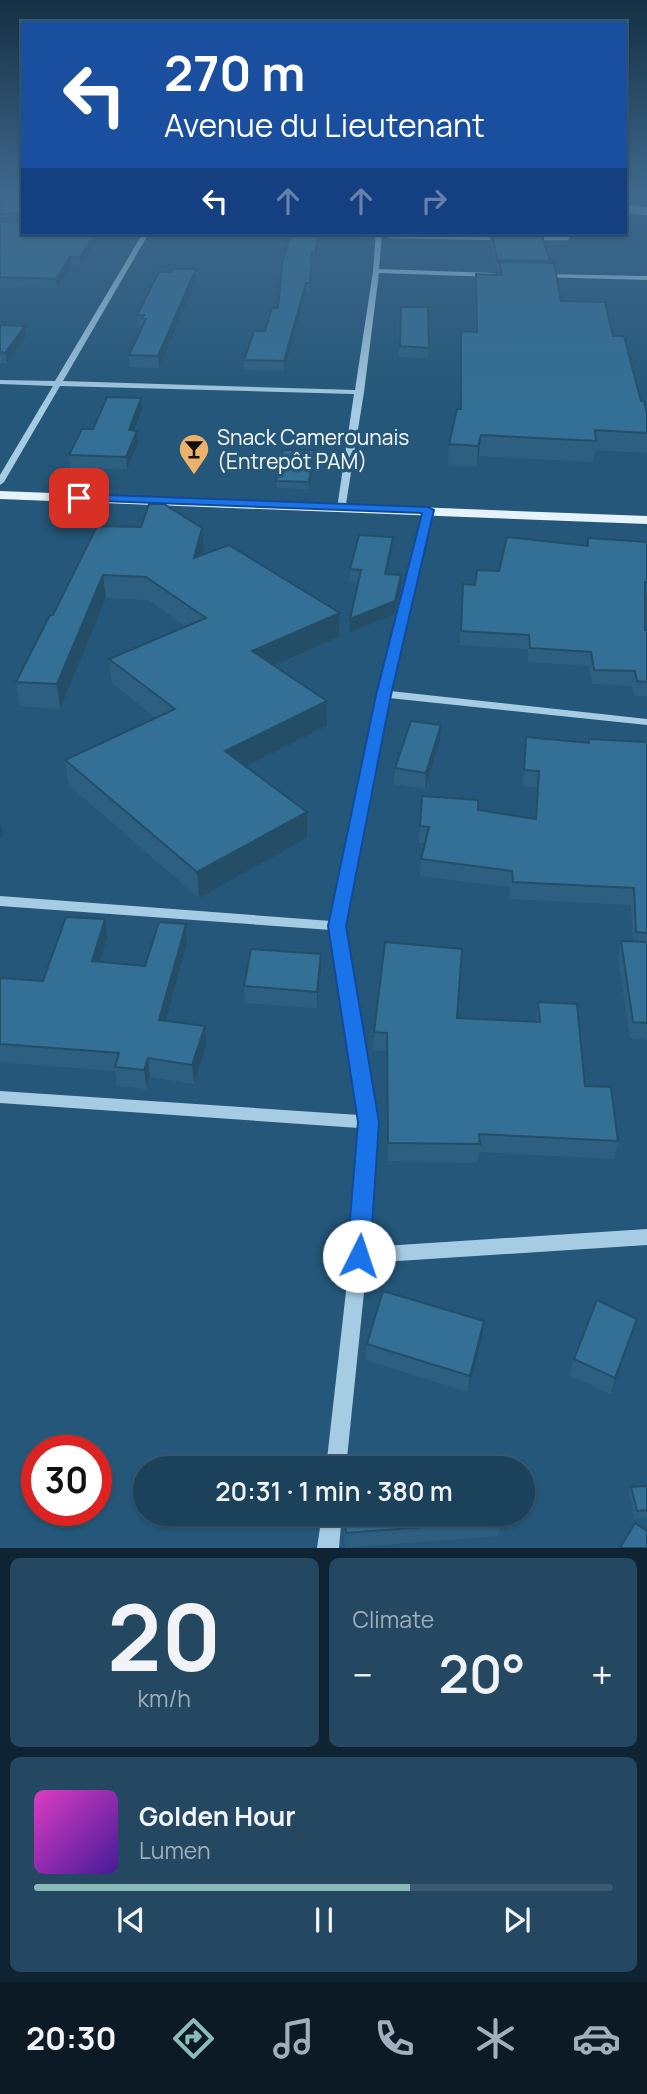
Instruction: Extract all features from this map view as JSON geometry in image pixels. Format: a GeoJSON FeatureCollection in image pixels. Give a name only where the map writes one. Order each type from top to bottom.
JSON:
{"type":"FeatureCollection","features":[{"type":"Feature","properties":{"kind":"main road"},"geometry":{"type":"LineString","coordinates":[[0,495],[647,520]]}},
{"type":"Feature","properties":{"kind":"street"},"geometry":{"type":"LineString","coordinates":[[0,482],[128,264]]}},
{"type":"Feature","properties":{"kind":"street"},"geometry":{"type":"LineString","coordinates":[[342,508],[377,264]]}},
{"type":"Feature","properties":{"kind":"street"},"geometry":{"type":"LineString","coordinates":[[376,271],[499,275]]}},
{"type":"Feature","properties":{"kind":"street"},"geometry":{"type":"LineString","coordinates":[[526,276],[647,278]]}},
{"type":"Feature","properties":{"kind":"street"},"geometry":{"type":"LineString","coordinates":[[0,382],[360,392]]}},
{"type":"Feature","properties":{"kind":"street"},"geometry":{"type":"LineString","coordinates":[[338,1456],[359,1256],[368,1122],[337,926],[384,695],[428,510]]}},
{"type":"Feature","properties":{"kind":"street"},"geometry":{"type":"LineString","coordinates":[[384,695],[647,722]]}},
{"type":"Feature","properties":{"kind":"street"},"geometry":{"type":"LineString","coordinates":[[0,901],[337,926]]}},
{"type":"Feature","properties":{"kind":"street"},"geometry":{"type":"LineString","coordinates":[[0,1097],[368,1122]]}},
{"type":"Feature","properties":{"kind":"street"},"geometry":{"type":"LineString","coordinates":[[359,1256],[647,1237]]}},
{"type":"Feature","properties":{"kind":"street"},"geometry":{"type":"LineString","coordinates":[[328,1548],[331,1526]]}},
{"type":"Feature","properties":{"kind":"building"},"geometry":{"type":"Polygon","coordinates":[[[0,264],[65,264],[56,279],[0,277],[0,264]]]}},
{"type":"Feature","properties":{"kind":"building"},"geometry":{"type":"Polygon","coordinates":[[[282,264],[311,264],[310,283],[306,283],[284,361],[244,360],[254,331],[265,331],[272,308],[278,308],[282,264]]]}},
{"type":"Feature","properties":{"kind":"building"},"geometry":{"type":"Polygon","coordinates":[[[500,264],[554,264],[561,301],[605,302],[613,336],[624,336],[641,401],[644,401],[647,433],[595,430],[596,441],[481,435],[478,446],[449,444],[457,409],[461,409],[461,331],[477,332],[476,274],[502,275],[500,264]]]}},
{"type":"Feature","properties":{"kind":"building"},"geometry":{"type":"Polygon","coordinates":[[[172,269],[196,269],[158,356],[129,355],[146,319],[142,319],[144,315],[137,315],[159,272],[171,272],[172,269]]]}},
{"type":"Feature","properties":{"kind":"building"},"geometry":{"type":"Polygon","coordinates":[[[401,307],[428,307],[429,348],[400,346],[401,307]]]}},
{"type":"Feature","properties":{"kind":"building"},"geometry":{"type":"Polygon","coordinates":[[[0,325],[25,326],[5,353],[0,352],[0,325]]]}},
{"type":"Feature","properties":{"kind":"building"},"geometry":{"type":"Polygon","coordinates":[[[107,397],[141,398],[129,430],[137,431],[126,457],[69,455],[82,429],[93,429],[107,397]]]}},
{"type":"Feature","properties":{"kind":"building"},"geometry":{"type":"Polygon","coordinates":[[[283,450],[314,450],[309,482],[276,481],[283,450]]]}},
{"type":"Feature","properties":{"kind":"building"},"geometry":{"type":"Polygon","coordinates":[[[149,504],[164,504],[202,528],[194,558],[229,545],[340,613],[252,651],[327,701],[225,751],[307,812],[197,872],[65,760],[175,709],[109,659],[206,618],[146,577],[103,575],[57,684],[16,682],[97,526],[141,527],[149,504]]]}},
{"type":"Feature","properties":{"kind":"building"},"geometry":{"type":"Polygon","coordinates":[[[359,535],[393,537],[385,574],[401,575],[395,601],[350,619],[361,570],[350,569],[359,535]]]}},
{"type":"Feature","properties":{"kind":"building"},"geometry":{"type":"Polygon","coordinates":[[[507,537],[588,546],[588,538],[647,542],[647,682],[637,681],[635,671],[594,670],[591,652],[530,648],[529,635],[461,631],[463,584],[475,585],[477,570],[499,571],[507,537]]]}},
{"type":"Feature","properties":{"kind":"building"},"geometry":{"type":"Polygon","coordinates":[[[411,721],[441,725],[426,773],[395,768],[411,721]]]}},
{"type":"Feature","properties":{"kind":"building"},"geometry":{"type":"Polygon","coordinates":[[[526,737],[589,743],[589,739],[647,742],[647,933],[636,932],[634,888],[513,882],[512,871],[421,859],[429,827],[420,826],[422,796],[478,800],[478,810],[536,819],[539,771],[524,770],[526,737]]]}},
{"type":"Feature","properties":{"kind":"building"},"geometry":{"type":"Polygon","coordinates":[[[66,917],[105,919],[92,961],[145,966],[159,922],[186,924],[159,1020],[205,1026],[192,1065],[148,1058],[144,1070],[115,1067],[119,1053],[0,1044],[0,978],[43,981],[66,917]]]}},
{"type":"Feature","properties":{"kind":"building"},"geometry":{"type":"Polygon","coordinates":[[[621,941],[647,942],[647,1023],[633,1022],[621,941]]]}},
{"type":"Feature","properties":{"kind":"building"},"geometry":{"type":"Polygon","coordinates":[[[385,942],[462,949],[457,1018],[540,1022],[538,1002],[577,1004],[585,1086],[611,1087],[618,1141],[479,1134],[480,1144],[388,1143],[387,1033],[374,1032],[385,942]]]}},
{"type":"Feature","properties":{"kind":"building"},"geometry":{"type":"Polygon","coordinates":[[[251,949],[321,954],[317,992],[244,986],[251,949]]]}},
{"type":"Feature","properties":{"kind":"building"},"geometry":{"type":"Polygon","coordinates":[[[383,1291],[484,1321],[470,1376],[367,1344],[383,1291]]]}},
{"type":"Feature","properties":{"kind":"building"},"geometry":{"type":"Polygon","coordinates":[[[597,1300],[637,1319],[615,1378],[574,1359],[597,1300]]]}},
{"type":"Feature","properties":{"kind":"building"},"geometry":{"type":"Polygon","coordinates":[[[647,1486],[647,1510],[637,1511],[631,1487],[647,1486]]]}},
{"type":"Feature","properties":{"kind":"building"},"geometry":{"type":"Polygon","coordinates":[[[635,1523],[647,1531],[647,1548],[620,1548],[635,1523]]]}},
{"type":"Feature","properties":{"kind":"building"},"geometry":{"type":"Polygon","coordinates":[[[345,1526],[436,1526],[346,1533],[345,1526]]]}},
{"type":"Feature","properties":{"kind":"place","name":"Snack Camerounais (Entrepôt PAM)"},"geometry":{"type":"Point","coordinates":[194,476]}},
{"type":"Feature","properties":{"kind":"route"},"geometry":{"type":"LineString","coordinates":[[79,498],[428,510],[384,695],[337,926],[368,1122],[359,1256]]}}]}
